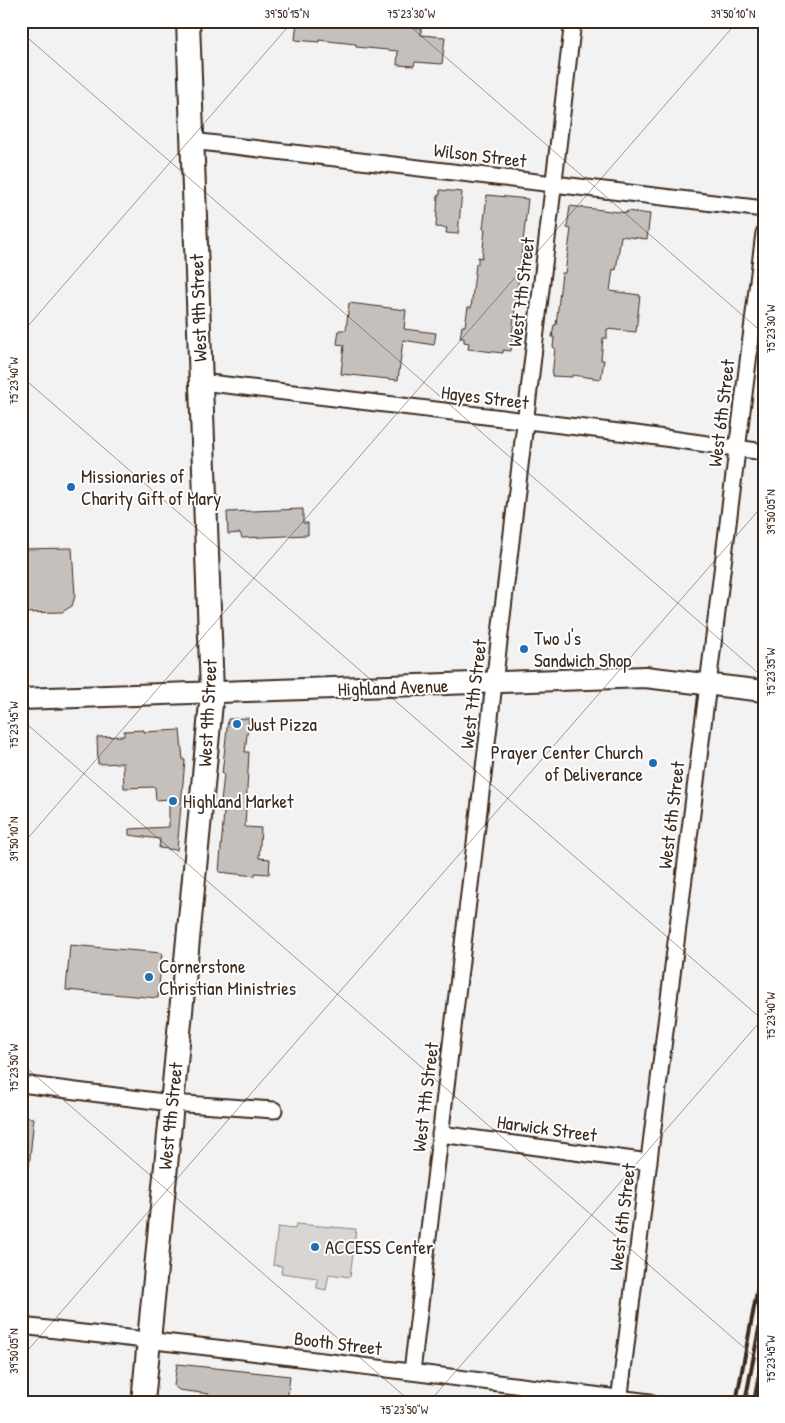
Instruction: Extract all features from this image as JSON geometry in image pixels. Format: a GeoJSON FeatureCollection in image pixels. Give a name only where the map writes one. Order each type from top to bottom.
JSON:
{"type":"FeatureCollection","features":[{"type":"Feature","properties":{"kind":"main road","name":"West 9th Street"},"geometry":{"type":"LineString","coordinates":[[143,1402],[212,692],[188,21]]}},
{"type":"Feature","properties":{"kind":"main road","name":"Highland Avenue"},"geometry":{"type":"LineString","coordinates":[[21,699],[645,678],[764,691]]}},
{"type":"Feature","properties":{"kind":"street","name":"West 7th Street"},"geometry":{"type":"LineString","coordinates":[[412,1372],[573,21]]}},
{"type":"Feature","properties":{"kind":"street","name":"Wilson Street"},"geometry":{"type":"LineString","coordinates":[[192,141],[764,209]]}},
{"type":"Feature","properties":{"kind":"street","name":"West 6th Street"},"geometry":{"type":"LineString","coordinates":[[619,1400],[764,233]]}},
{"type":"Feature","properties":{"kind":"street","name":"Hayes Street"},"geometry":{"type":"LineString","coordinates":[[201,382],[636,434],[764,452]]}},
{"type":"Feature","properties":{"kind":"street"},"geometry":{"type":"LineString","coordinates":[[21,1084],[171,1103],[274,1110]]}},
{"type":"Feature","properties":{"kind":"street","name":"Harwick Street"},"geometry":{"type":"LineString","coordinates":[[440,1134],[649,1162]]}},
{"type":"Feature","properties":{"kind":"street","name":"Booth Street"},"geometry":{"type":"LineString","coordinates":[[21,1326],[412,1372],[619,1400],[650,1402]]}},
{"type":"Feature","properties":{"kind":"shaded area","name":"ACCESS Center"},"geometry":{"type":"Polygon","coordinates":[[[296,1224],[356,1229],[350,1277],[329,1274],[326,1290],[317,1288],[317,1278],[281,1273],[282,1266],[273,1265],[278,1227],[295,1229],[296,1224]]]}},
{"type":"Feature","properties":{"kind":"building"},"geometry":{"type":"Polygon","coordinates":[[[297,21],[352,21],[421,28],[421,35],[445,37],[442,64],[415,62],[414,66],[397,65],[398,51],[356,47],[356,44],[319,40],[319,42],[295,40],[297,21]]]}},
{"type":"Feature","properties":{"kind":"building"},"geometry":{"type":"Polygon","coordinates":[[[440,190],[462,192],[458,234],[446,233],[447,228],[436,227],[440,190]]]}},
{"type":"Feature","properties":{"kind":"building"},"geometry":{"type":"Polygon","coordinates":[[[487,195],[528,199],[511,351],[503,350],[503,353],[468,349],[469,343],[464,342],[464,338],[460,338],[462,326],[465,326],[468,307],[471,308],[476,264],[478,264],[478,257],[482,258],[487,195]]]}},
{"type":"Feature","properties":{"kind":"building"},"geometry":{"type":"Polygon","coordinates":[[[570,206],[650,214],[647,239],[621,236],[616,270],[613,269],[610,291],[640,295],[636,332],[607,329],[607,338],[603,338],[601,360],[604,360],[601,379],[572,375],[572,377],[552,376],[555,348],[553,348],[554,337],[552,337],[554,325],[556,325],[562,273],[565,273],[571,229],[567,228],[570,206]]]}},
{"type":"Feature","properties":{"kind":"building"},"geometry":{"type":"Polygon","coordinates":[[[349,303],[406,310],[404,329],[436,333],[434,345],[403,340],[398,380],[341,374],[344,345],[337,344],[339,330],[346,330],[349,303]]]}},
{"type":"Feature","properties":{"kind":"building"},"geometry":{"type":"Polygon","coordinates":[[[303,509],[303,523],[308,523],[308,535],[242,538],[240,533],[228,534],[227,512],[303,509]]]}},
{"type":"Feature","properties":{"kind":"building"},"geometry":{"type":"Polygon","coordinates":[[[72,548],[75,596],[72,606],[62,612],[21,613],[21,549],[72,548]]]}},
{"type":"Feature","properties":{"kind":"building"},"geometry":{"type":"Polygon","coordinates":[[[249,718],[245,752],[249,752],[245,827],[261,828],[259,858],[270,859],[269,874],[255,873],[255,876],[219,872],[224,812],[220,812],[224,774],[222,774],[228,719],[249,718]]]}},
{"type":"Feature","properties":{"kind":"building"},"geometry":{"type":"Polygon","coordinates":[[[144,730],[144,732],[180,730],[183,760],[185,760],[177,850],[159,848],[160,839],[129,835],[129,829],[169,827],[169,799],[156,800],[155,787],[124,788],[123,763],[98,764],[97,737],[124,736],[124,731],[144,730]]]}},
{"type":"Feature","properties":{"kind":"building"},"geometry":{"type":"Polygon","coordinates":[[[70,945],[162,953],[158,998],[66,990],[70,945]]]}},
{"type":"Feature","properties":{"kind":"building"},"geometry":{"type":"Polygon","coordinates":[[[21,1117],[34,1118],[29,1167],[21,1167],[21,1117]]]}},
{"type":"Feature","properties":{"kind":"building"},"geometry":{"type":"Polygon","coordinates":[[[177,1364],[290,1376],[287,1402],[208,1402],[209,1394],[179,1390],[174,1386],[177,1364]]]}},
{"type":"Feature","properties":{"kind":"railway"},"geometry":{"type":"LineString","coordinates":[[736,1402],[764,1255]]}},
{"type":"Feature","properties":{"kind":"railway"},"geometry":{"type":"LineString","coordinates":[[745,1402],[764,1303]]}},
{"type":"Feature","properties":{"kind":"railway"},"geometry":{"type":"LineString","coordinates":[[754,1402],[764,1348]]}},
{"type":"Feature","properties":{"kind":"railway"},"geometry":{"type":"LineString","coordinates":[[762,1402],[764,1392]]}},
{"type":"Feature","properties":{"kind":"place","name":"Missionaries of Charity Gift of Mary"},"geometry":{"type":"Point","coordinates":[71,487]}},
{"type":"Feature","properties":{"kind":"place","name":"Two J's Sandwich Shop"},"geometry":{"type":"Point","coordinates":[524,649]}},
{"type":"Feature","properties":{"kind":"place","name":"Just Pizza"},"geometry":{"type":"Point","coordinates":[237,724]}},
{"type":"Feature","properties":{"kind":"place","name":"Prayer Center Church of Deliverance"},"geometry":{"type":"Point","coordinates":[653,763]}},
{"type":"Feature","properties":{"kind":"place","name":"Highland Market"},"geometry":{"type":"Point","coordinates":[173,801]}},
{"type":"Feature","properties":{"kind":"place","name":"Cornerstone Christian Ministries"},"geometry":{"type":"Point","coordinates":[149,977]}},
{"type":"Feature","properties":{"kind":"place","name":"ACCESS Center"},"geometry":{"type":"Point","coordinates":[315,1247]}}]}
